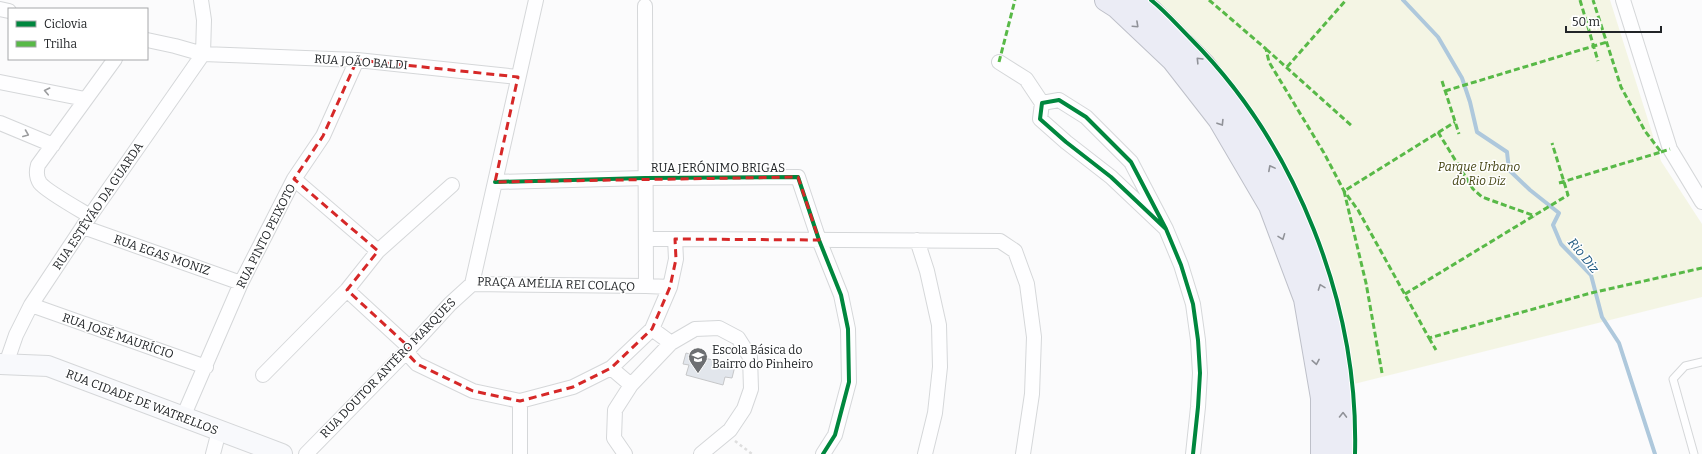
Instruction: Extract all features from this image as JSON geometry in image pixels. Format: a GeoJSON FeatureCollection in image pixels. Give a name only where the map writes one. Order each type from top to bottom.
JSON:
{"type":"FeatureCollection","features":[{"type":"Feature","properties":{"kind":"highway"},"geometry":{"type":"LineString","coordinates":[[1106,0],[1117,7],[1173,60],[1219,119],[1270,206],[1305,300],[1322,398],[1322,454]]}},
{"type":"Feature","properties":{"kind":"highway"},"geometry":{"type":"LineString","coordinates":[[1136,0],[1151,11],[1204,65],[1246,120],[1293,207],[1325,298],[1343,396],[1343,454]]}},
{"type":"Feature","properties":{"kind":"street"},"geometry":{"type":"LineString","coordinates":[[201,0],[204,20],[203,54]]}},
{"type":"Feature","properties":{"kind":"street","name":"PRAÇA AMÉLIA REI COLAÇO"},"geometry":{"type":"LineString","coordinates":[[536,0],[472,284],[670,287]]}},
{"type":"Feature","properties":{"kind":"street"},"geometry":{"type":"LineString","coordinates":[[1623,0],[1670,149],[1700,195]]}},
{"type":"Feature","properties":{"kind":"street"},"geometry":{"type":"LineString","coordinates":[[645,6],[646,286]]}},
{"type":"Feature","properties":{"kind":"street","name":"RUA JOÃO BALDI"},"geometry":{"type":"LineString","coordinates":[[148,40],[203,54],[357,60],[518,77]]}},
{"type":"Feature","properties":{"kind":"street","name":"RUA ESTÊVÃO DA GUARDA"},"geometry":{"type":"LineString","coordinates":[[3,364],[31,305],[86,222],[203,54]]}},
{"type":"Feature","properties":{"kind":"street"},"geometry":{"type":"LineString","coordinates":[[0,123],[52,145],[114,60]]}},
{"type":"Feature","properties":{"kind":"street","name":"RUA PINTO PEIXOTO"},"geometry":{"type":"LineString","coordinates":[[183,418],[241,283],[294,179],[323,136],[357,60]]}},
{"type":"Feature","properties":{"kind":"street"},"geometry":{"type":"LineString","coordinates":[[1000,62],[1026,79],[1042,103],[1040,119],[1066,142],[1111,177],[1166,229]]}},
{"type":"Feature","properties":{"kind":"street"},"geometry":{"type":"LineString","coordinates":[[0,82],[85,99]]}},
{"type":"Feature","properties":{"kind":"street"},"geometry":{"type":"LineString","coordinates":[[1042,103],[1059,100],[1086,117],[1131,162],[1166,229],[1181,265],[1191,298],[1198,340],[1200,373],[1193,454]]}},
{"type":"Feature","properties":{"kind":"street","name":"RUA EGAS MONIZ"},"geometry":{"type":"LineString","coordinates":[[52,145],[38,165],[36,173],[40,184],[71,206],[86,222],[241,283]]}},
{"type":"Feature","properties":{"kind":"street","name":"RUA JERÓNIMO BRIGAS"},"geometry":{"type":"LineString","coordinates":[[645,178],[798,177],[819,240]]}},
{"type":"Feature","properties":{"kind":"street"},"geometry":{"type":"LineString","coordinates":[[494,182],[645,178]]}},
{"type":"Feature","properties":{"kind":"street"},"geometry":{"type":"LineString","coordinates":[[294,179],[378,251]]}},
{"type":"Feature","properties":{"kind":"street"},"geometry":{"type":"LineString","coordinates":[[263,375],[347,290],[378,251],[452,185]]}},
{"type":"Feature","properties":{"kind":"street"},"geometry":{"type":"LineString","coordinates":[[646,239],[1000,241],[1015,251],[1027,284],[1034,337],[1032,394],[1023,454]]}},
{"type":"Feature","properties":{"kind":"street"},"geometry":{"type":"LineString","coordinates":[[347,290],[408,350],[417,364],[473,391],[520,401],[573,387],[611,368],[652,329],[670,287],[676,259],[675,239]]}},
{"type":"Feature","properties":{"kind":"street"},"geometry":{"type":"LineString","coordinates":[[819,240],[841,295],[848,329],[848,382],[835,435],[823,454]]}},
{"type":"Feature","properties":{"kind":"street"},"geometry":{"type":"LineString","coordinates":[[917,240],[927,271],[939,325],[940,368],[935,413],[925,454]]}},
{"type":"Feature","properties":{"kind":"street","name":"RUA DOUTOR ANTÉRO MARQUES"},"geometry":{"type":"LineString","coordinates":[[306,454],[408,350],[450,304],[472,284]]}},
{"type":"Feature","properties":{"kind":"street","name":"RUA JOSÉ MAURÍCIO"},"geometry":{"type":"LineString","coordinates":[[31,305],[206,367]]}},
{"type":"Feature","properties":{"kind":"street"},"geometry":{"type":"LineString","coordinates":[[625,454],[614,438],[615,410],[631,385],[671,343],[695,329],[719,328],[738,338],[750,357],[751,389],[744,409],[726,434],[701,454]]}},
{"type":"Feature","properties":{"kind":"street"},"geometry":{"type":"LineString","coordinates":[[652,329],[671,343]]}},
{"type":"Feature","properties":{"kind":"street","name":"RUA CIDADE DE WATRELLOS"},"geometry":{"type":"LineString","coordinates":[[3,364],[48,366],[282,454]]}},
{"type":"Feature","properties":{"kind":"street"},"geometry":{"type":"LineString","coordinates":[[611,368],[631,385]]}},
{"type":"Feature","properties":{"kind":"street"},"geometry":{"type":"LineString","coordinates":[[520,401],[520,454]]}},
{"type":"Feature","properties":{"kind":"street"},"geometry":{"type":"LineString","coordinates":[[213,454],[220,431]]}},
{"type":"Feature","properties":{"kind":"lane"},"geometry":{"type":"LineString","coordinates":[[1694,454],[1673,379],[1685,366],[1702,362]]}},
{"type":"Feature","properties":{"kind":"path"},"geometry":{"type":"LineString","coordinates":[[726,434],[752,454]]}},
{"type":"Feature","properties":{"kind":"highlighted area"},"geometry":{"type":"Polygon","coordinates":[[[357,60],[518,77],[495,182],[798,177],[819,240],[675,239],[676,259],[670,287],[652,329],[611,368],[573,387],[520,401],[473,391],[417,364],[406,352],[410,348],[347,290],[378,251],[294,179],[323,136],[357,60]]]}},
{"type":"Feature","properties":{"kind":"green space","name":"Parque Urbano do Rio Diz"},"geometry":{"type":"Polygon","coordinates":[[[1155,0],[1610,0],[1661,161],[1702,224],[1702,297],[1354,384],[1338,295],[1304,202],[1255,114],[1213,58],[1155,0]]]}},
{"type":"Feature","properties":{"kind":"building"},"geometry":{"type":"Polygon","coordinates":[[[686,353],[735,366],[732,378],[725,377],[723,385],[686,375],[689,365],[683,364],[686,353]]]}},
{"type":"Feature","properties":{"kind":"waterway","name":"Rio Diz"},"geometry":{"type":"LineString","coordinates":[[1403,0],[1438,37],[1462,78],[1470,102],[1477,132],[1507,152],[1509,170],[1530,190],[1559,213],[1553,225],[1561,244],[1591,275],[1602,317],[1619,343],[1655,454]]}},
{"type":"Feature","properties":{"kind":"marked path"},"geometry":{"type":"LineString","coordinates":[[999,62],[1015,0]]}},
{"type":"Feature","properties":{"kind":"marked path"},"geometry":{"type":"LineString","coordinates":[[1209,0],[1266,49],[1269,62],[1324,153],[1344,191],[1358,210],[1429,338],[1591,293],[1702,268]]}},
{"type":"Feature","properties":{"kind":"marked path"},"geometry":{"type":"LineString","coordinates":[[1287,67],[1346,0]]}},
{"type":"Feature","properties":{"kind":"marked path"},"geometry":{"type":"LineString","coordinates":[[1580,0],[1598,61]]}},
{"type":"Feature","properties":{"kind":"marked path"},"geometry":{"type":"LineString","coordinates":[[1559,183],[1661,152],[1645,131],[1621,87],[1593,0]]}},
{"type":"Feature","properties":{"kind":"marked path"},"geometry":{"type":"LineString","coordinates":[[1445,91],[1607,42]]}},
{"type":"Feature","properties":{"kind":"marked path"},"geometry":{"type":"LineString","coordinates":[[1266,49],[1352,126]]}},
{"type":"Feature","properties":{"kind":"marked path"},"geometry":{"type":"LineString","coordinates":[[1442,81],[1459,134]]}},
{"type":"Feature","properties":{"kind":"marked path"},"geometry":{"type":"LineString","coordinates":[[1382,373],[1366,283],[1344,191],[1455,122]]}},
{"type":"Feature","properties":{"kind":"marked path"},"geometry":{"type":"LineString","coordinates":[[1438,132],[1473,189],[1482,197],[1535,216]]}},
{"type":"Feature","properties":{"kind":"marked path"},"geometry":{"type":"LineString","coordinates":[[1405,294],[1568,195],[1552,143]]}},
{"type":"Feature","properties":{"kind":"marked path"},"geometry":{"type":"LineString","coordinates":[[1661,152],[1670,149]]}},
{"type":"Feature","properties":{"kind":"marked path"},"geometry":{"type":"LineString","coordinates":[[1429,338],[1436,350]]}},
{"type":"Feature","properties":{"kind":"cycle path"},"geometry":{"type":"LineString","coordinates":[[1151,0],[1166,13],[1228,80],[1261,127],[1290,177],[1314,230],[1332,284],[1346,341],[1353,397],[1355,454]]}},
{"type":"Feature","properties":{"kind":"cycle path"},"geometry":{"type":"LineString","coordinates":[[1166,229],[1111,177],[1066,142],[1040,119],[1042,103],[1059,100],[1086,117],[1131,162],[1166,229],[1181,265],[1193,304],[1198,340],[1200,373],[1193,454]]}},
{"type":"Feature","properties":{"kind":"cycle path"},"geometry":{"type":"LineString","coordinates":[[495,182],[645,178],[798,177],[819,240],[841,295],[848,329],[849,382],[835,435],[823,454]]}},
{"type":"Feature","properties":{"kind":"place","name":"Escola Básica do Bairro do Pinheiro"},"geometry":{"type":"Point","coordinates":[698,374]}}]}
